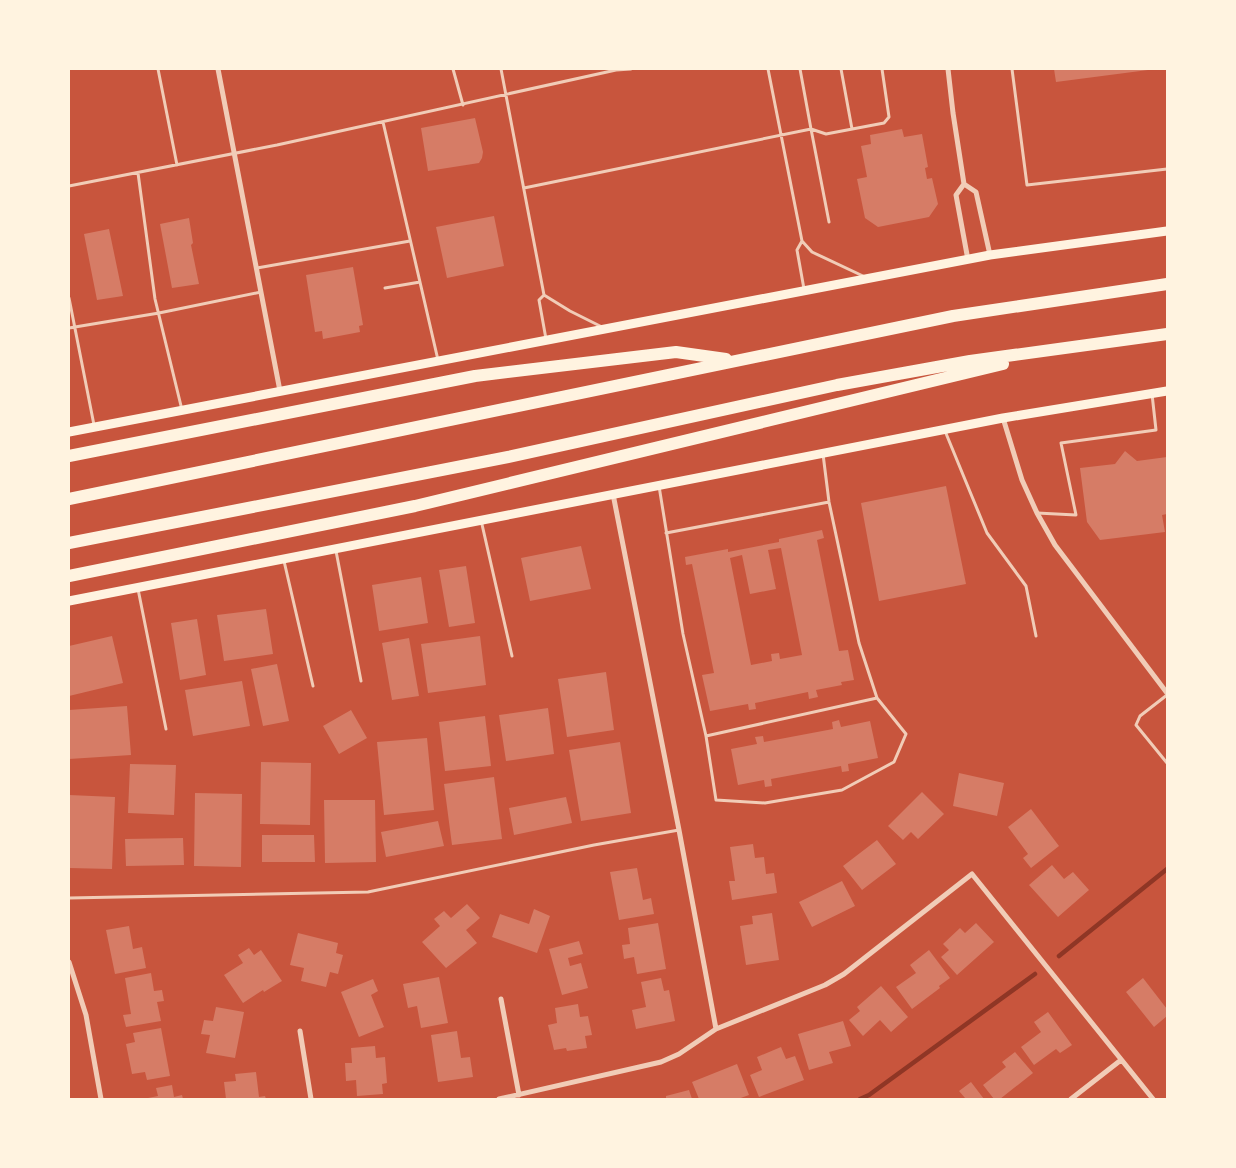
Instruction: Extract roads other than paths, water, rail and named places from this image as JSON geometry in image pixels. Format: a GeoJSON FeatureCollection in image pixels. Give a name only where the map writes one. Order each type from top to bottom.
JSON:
{"type":"FeatureCollection","features":[{"type":"Feature","properties":{"kind":"highway"},"geometry":{"type":"LineString","coordinates":[[69,499],[953,316],[1167,284]]}},
{"type":"Feature","properties":{"kind":"highway"},"geometry":{"type":"LineString","coordinates":[[69,543],[508,457],[837,385],[970,361],[1167,334]]}},
{"type":"Feature","properties":{"kind":"highway"},"geometry":{"type":"LineString","coordinates":[[69,576],[415,506],[1073,347]]}},
{"type":"Feature","properties":{"kind":"highway"},"geometry":{"type":"LineString","coordinates":[[69,456],[475,376],[676,352],[736,361]]}},
{"type":"Feature","properties":{"kind":"main road"},"geometry":{"type":"LineString","coordinates":[[69,432],[990,255],[1167,232]]}},
{"type":"Feature","properties":{"kind":"main road"},"geometry":{"type":"LineString","coordinates":[[69,601],[1003,418],[1167,391]]}},
{"type":"Feature","properties":{"kind":"street"},"geometry":{"type":"LineString","coordinates":[[218,69],[280,391]]}},
{"type":"Feature","properties":{"kind":"street"},"geometry":{"type":"LineString","coordinates":[[948,69],[964,184],[956,195],[968,260]]}},
{"type":"Feature","properties":{"kind":"street"},"geometry":{"type":"LineString","coordinates":[[964,184],[976,192],[990,255]]}},
{"type":"Feature","properties":{"kind":"street"},"geometry":{"type":"LineString","coordinates":[[1003,418],[1022,480],[1037,513],[1055,545],[1167,694]]}},
{"type":"Feature","properties":{"kind":"street"},"geometry":{"type":"LineString","coordinates":[[613,494],[716,1029]]}},
{"type":"Feature","properties":{"kind":"street"},"geometry":{"type":"LineString","coordinates":[[499,1099],[661,1062],[679,1054],[716,1029],[825,985],[844,974],[972,874],[1153,1099]]}},
{"type":"Feature","properties":{"kind":"street"},"geometry":{"type":"LineString","coordinates":[[69,962],[86,1015],[101,1099]]}},
{"type":"Feature","properties":{"kind":"street"},"geometry":{"type":"LineString","coordinates":[[501,999],[519,1095]]}},
{"type":"Feature","properties":{"kind":"street"},"geometry":{"type":"LineString","coordinates":[[300,1031],[311,1099]]}},
{"type":"Feature","properties":{"kind":"street"},"geometry":{"type":"LineString","coordinates":[[1071,1099],[1121,1060]]}},
{"type":"Feature","properties":{"kind":"lane"},"geometry":{"type":"LineString","coordinates":[[158,69],[178,165]]}},
{"type":"Feature","properties":{"kind":"lane"},"geometry":{"type":"LineString","coordinates":[[453,69],[463,105]]}},
{"type":"Feature","properties":{"kind":"lane"},"geometry":{"type":"LineString","coordinates":[[501,69],[544,295],[604,328]]}},
{"type":"Feature","properties":{"kind":"lane"},"geometry":{"type":"LineString","coordinates":[[69,186],[235,154],[616,70],[631,69]]}},
{"type":"Feature","properties":{"kind":"lane"},"geometry":{"type":"LineString","coordinates":[[768,69],[802,241],[812,252],[867,278]]}},
{"type":"Feature","properties":{"kind":"lane"},"geometry":{"type":"LineString","coordinates":[[800,69],[829,222]]}},
{"type":"Feature","properties":{"kind":"lane"},"geometry":{"type":"LineString","coordinates":[[842,69],[852,129]]}},
{"type":"Feature","properties":{"kind":"lane"},"geometry":{"type":"LineString","coordinates":[[524,188],[811,129],[826,134],[884,123],[888,121],[889,117],[882,69]]}},
{"type":"Feature","properties":{"kind":"lane"},"geometry":{"type":"LineString","coordinates":[[1012,69],[1027,185],[1167,168]]}},
{"type":"Feature","properties":{"kind":"lane"},"geometry":{"type":"LineString","coordinates":[[383,122],[438,360]]}},
{"type":"Feature","properties":{"kind":"lane"},"geometry":{"type":"LineString","coordinates":[[138,173],[158,313],[182,410]]}},
{"type":"Feature","properties":{"kind":"lane"},"geometry":{"type":"LineString","coordinates":[[256,268],[410,241]]}},
{"type":"Feature","properties":{"kind":"lane"},"geometry":{"type":"LineString","coordinates":[[802,241],[798,250],[805,290]]}},
{"type":"Feature","properties":{"kind":"lane"},"geometry":{"type":"LineString","coordinates":[[385,288],[420,282]]}},
{"type":"Feature","properties":{"kind":"lane"},"geometry":{"type":"LineString","coordinates":[[69,328],[158,313],[261,292]]}},
{"type":"Feature","properties":{"kind":"lane"},"geometry":{"type":"LineString","coordinates":[[544,295],[539,300],[546,340]]}},
{"type":"Feature","properties":{"kind":"lane"},"geometry":{"type":"LineString","coordinates":[[69,298],[94,427]]}},
{"type":"Feature","properties":{"kind":"lane"},"geometry":{"type":"LineString","coordinates":[[1037,513],[1076,515],[1061,443],[1156,430],[1152,393]]}},
{"type":"Feature","properties":{"kind":"lane"},"geometry":{"type":"LineString","coordinates":[[944,430],[962,477],[988,533],[1026,586],[1036,636]]}},
{"type":"Feature","properties":{"kind":"lane"},"geometry":{"type":"LineString","coordinates":[[659,485],[683,634],[706,736],[716,800],[765,803],[842,790],[894,762],[906,734],[877,698],[859,643],[830,502],[824,454]]}},
{"type":"Feature","properties":{"kind":"lane"},"geometry":{"type":"LineString","coordinates":[[666,533],[830,502]]}},
{"type":"Feature","properties":{"kind":"lane"},"geometry":{"type":"LineString","coordinates":[[481,520],[512,656]]}},
{"type":"Feature","properties":{"kind":"lane"},"geometry":{"type":"LineString","coordinates":[[336,548],[361,681]]}},
{"type":"Feature","properties":{"kind":"lane"},"geometry":{"type":"LineString","coordinates":[[283,558],[313,686]]}},
{"type":"Feature","properties":{"kind":"lane"},"geometry":{"type":"LineString","coordinates":[[138,588],[166,729]]}},
{"type":"Feature","properties":{"kind":"lane"},"geometry":{"type":"LineString","coordinates":[[1167,694],[1140,716],[1136,725],[1167,763]]}},
{"type":"Feature","properties":{"kind":"lane"},"geometry":{"type":"LineString","coordinates":[[706,736],[877,698]]}},
{"type":"Feature","properties":{"kind":"lane"},"geometry":{"type":"LineString","coordinates":[[69,898],[368,892],[594,845],[679,830]]}},
{"type":"Feature","properties":{"kind":"waterway"},"geometry":{"type":"LineString","coordinates":[[1059,956],[1167,869]]}},
{"type":"Feature","properties":{"kind":"waterway"},"geometry":{"type":"LineString","coordinates":[[860,1099],[869,1095],[1035,974]]}}]}
